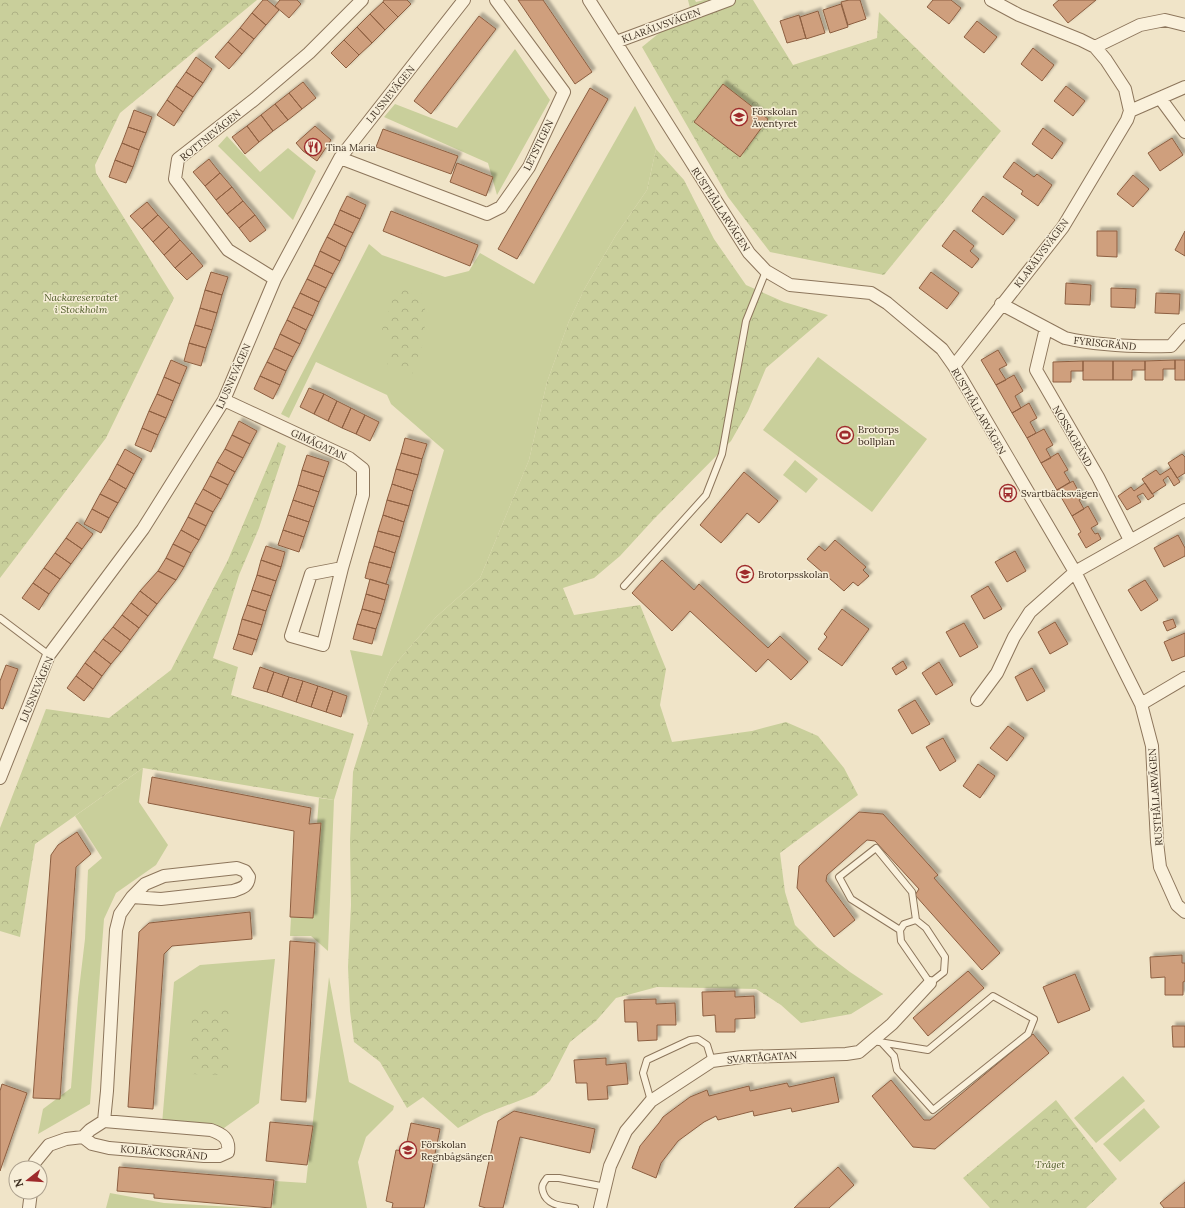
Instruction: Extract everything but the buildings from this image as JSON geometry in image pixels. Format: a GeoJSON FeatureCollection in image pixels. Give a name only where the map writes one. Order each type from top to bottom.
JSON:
{"type":"FeatureCollection","features":[{"type":"Feature","properties":{"kind":"street","name":"ROTTNEVÄGEN"},"geometry":{"type":"LineString","coordinates":[[275,279],[228,250],[175,179],[178,159],[255,99],[308,53],[362,0]]}},
{"type":"Feature","properties":{"kind":"street","name":"LJUSNEVÄGEN"},"geometry":{"type":"LineString","coordinates":[[0,778],[3,761],[49,655],[143,529],[224,400],[275,279],[340,158],[464,0]]}},
{"type":"Feature","properties":{"kind":"street","name":"LETSTIGEN"},"geometry":{"type":"LineString","coordinates":[[340,158],[487,214],[501,207],[529,167],[564,92],[496,0]]}},
{"type":"Feature","properties":{"kind":"street","name":"RUSTHÅLLARVÄGEN"},"geometry":{"type":"LineString","coordinates":[[589,0],[750,253],[766,271],[790,285],[825,290],[870,293],[887,303],[924,334],[942,350],[954,366],[1075,572],[1141,704],[1152,746],[1157,842],[1160,867],[1177,905],[1185,912]]}},
{"type":"Feature","properties":{"kind":"street","name":"KLARÄLVSVÄGEN"},"geometry":{"type":"LineString","coordinates":[[616,42],[728,0]]}},
{"type":"Feature","properties":{"kind":"street"},"geometry":{"type":"LineString","coordinates":[[991,0],[1020,15],[1082,40],[1095,47],[1106,60],[1125,89],[1130,111],[1185,87]]}},
{"type":"Feature","properties":{"kind":"street"},"geometry":{"type":"LineString","coordinates":[[1095,47],[1140,25],[1165,20],[1185,25]]}},
{"type":"Feature","properties":{"kind":"street"},"geometry":{"type":"LineString","coordinates":[[1160,98],[1185,132]]}},
{"type":"Feature","properties":{"kind":"street","name":"KLARÄLVSVÄGEN"},"geometry":{"type":"LineString","coordinates":[[954,366],[1001,304],[1063,227],[1127,120],[1130,111]]}},
{"type":"Feature","properties":{"kind":"street","name":"FYRISGRÄND"},"geometry":{"type":"LineString","coordinates":[[1001,304],[1064,338],[1130,347],[1172,346],[1185,330]]}},
{"type":"Feature","properties":{"kind":"street","name":"NOSSAGRÄND"},"geometry":{"type":"LineString","coordinates":[[1046,328],[1036,370],[1098,477],[1130,540]]}},
{"type":"Feature","properties":{"kind":"street","name":"GIMÅGATAN"},"geometry":{"type":"LineString","coordinates":[[224,400],[349,458],[363,469],[363,495],[342,568],[323,645],[291,636],[311,574],[342,568]]}},
{"type":"Feature","properties":{"kind":"street"},"geometry":{"type":"LineString","coordinates":[[977,700],[998,673],[1014,637],[1030,612],[1075,572],[1185,510]]}},
{"type":"Feature","properties":{"kind":"street"},"geometry":{"type":"LineString","coordinates":[[1141,704],[1185,678]]}},
{"type":"Feature","properties":{"kind":"street"},"geometry":{"type":"LineString","coordinates":[[36,1160],[49,1145],[66,1139],[83,1137],[90,1130],[104,1122],[116,930],[120,914],[132,897],[145,884],[164,876],[236,868],[245,871],[249,877],[248,883],[244,887],[233,891],[161,899],[132,897]]}},
{"type":"Feature","properties":{"kind":"street","name":"SVARTÅGATAN"},"geometry":{"type":"LineString","coordinates":[[600,1208],[610,1166],[626,1131],[651,1101],[712,1061],[742,1057],[846,1054],[859,1052],[876,1042],[930,984]]}},
{"type":"Feature","properties":{"kind":"street","name":"KOLBÄCKSGRÄND"},"geometry":{"type":"LineString","coordinates":[[83,1137],[92,1144],[109,1148],[204,1156],[219,1156],[228,1152],[229,1146],[227,1140],[222,1134],[211,1130],[104,1122]]}},
{"type":"Feature","properties":{"kind":"lane"},"geometry":{"type":"LineString","coordinates":[[624,586],[706,495],[722,454],[746,321],[766,271]]}},
{"type":"Feature","properties":{"kind":"lane"},"geometry":{"type":"LineString","coordinates":[[0,618],[49,655]]}},
{"type":"Feature","properties":{"kind":"lane"},"geometry":{"type":"LineString","coordinates":[[900,930],[850,899],[839,877],[876,848],[912,892],[916,920],[926,928],[945,957],[944,972],[930,984],[901,941],[900,930],[904,924],[916,920]]}},
{"type":"Feature","properties":{"kind":"lane"},"geometry":{"type":"LineString","coordinates":[[993,996],[1034,1019],[1028,1034],[933,1110],[897,1070],[894,1056],[876,1042],[928,1050],[993,996]]}},
{"type":"Feature","properties":{"kind":"lane"},"geometry":{"type":"LineString","coordinates":[[651,1101],[643,1073],[647,1060],[690,1040],[698,1039],[707,1045],[712,1061]]}},
{"type":"Feature","properties":{"kind":"lane"},"geometry":{"type":"LineString","coordinates":[[575,1208],[552,1204],[545,1198],[542,1190],[543,1183],[547,1178],[559,1178],[606,1187]]}},
{"type":"Feature","properties":{"kind":"green space","name":"Nackareservatet i Stockholm"},"geometry":{"type":"Polygon","coordinates":[[[0,0],[257,0],[120,113],[95,165],[96,173],[174,298],[106,438],[0,578],[0,0]]]}},
{"type":"Feature","properties":{"kind":"green space"},"geometry":{"type":"Polygon","coordinates":[[[688,0],[695,0],[696,2],[704,0],[753,0],[793,65],[877,38],[879,12],[1001,131],[884,275],[770,252],[728,197],[642,47],[690,8],[688,0]]]}},
{"type":"Feature","properties":{"kind":"green space"},"geometry":{"type":"Polygon","coordinates":[[[515,49],[550,100],[497,195],[488,163],[384,117],[395,104],[457,128],[515,49]]]}},
{"type":"Feature","properties":{"kind":"green space"},"geometry":{"type":"Polygon","coordinates":[[[635,106],[656,149],[647,190],[616,235],[585,288],[569,321],[547,382],[529,460],[480,578],[436,617],[391,669],[368,724],[350,650],[382,656],[444,450],[391,404],[387,395],[316,362],[289,418],[281,414],[369,244],[382,255],[445,277],[469,271],[480,253],[534,284],[635,106]]]}},
{"type":"Feature","properties":{"kind":"green space"},"geometry":{"type":"Polygon","coordinates":[[[227,136],[260,172],[288,148],[316,171],[293,220],[218,146],[227,136]]]}},
{"type":"Feature","properties":{"kind":"green space"},"geometry":{"type":"Polygon","coordinates":[[[656,149],[684,180],[714,239],[746,285],[784,302],[828,315],[766,368],[748,411],[731,441],[653,520],[620,556],[594,578],[563,588],[574,615],[640,605],[666,669],[660,705],[672,742],[752,731],[786,722],[818,736],[844,768],[858,795],[780,853],[785,892],[795,925],[816,946],[850,972],[883,994],[851,1014],[801,1023],[781,1005],[756,989],[657,987],[616,998],[596,1021],[570,1042],[550,1081],[534,1095],[484,1114],[458,1128],[423,1097],[407,1108],[380,1062],[354,1042],[350,1011],[348,967],[351,905],[350,841],[353,772],[368,724],[391,669],[436,617],[480,578],[529,460],[547,382],[569,321],[585,288],[616,235],[647,190],[656,149]]]}},
{"type":"Feature","properties":{"kind":"green space"},"geometry":{"type":"Polygon","coordinates":[[[397,287],[429,296],[421,322],[425,325],[422,346],[412,374],[387,364],[391,343],[379,338],[397,287]]]}},
{"type":"Feature","properties":{"kind":"green space","name":"Brotorps bollplan"},"geometry":{"type":"Polygon","coordinates":[[[818,357],[927,439],[872,512],[763,430],[818,357]]]}},
{"type":"Feature","properties":{"kind":"green space"},"geometry":{"type":"Polygon","coordinates":[[[278,442],[286,446],[259,528],[239,575],[213,658],[238,667],[231,695],[354,734],[334,800],[143,768],[35,844],[20,937],[0,931],[0,828],[46,709],[109,718],[171,670],[228,560],[278,442]]]}},
{"type":"Feature","properties":{"kind":"green space"},"geometry":{"type":"Polygon","coordinates":[[[795,460],[818,479],[806,493],[783,475],[795,460]]]}},
{"type":"Feature","properties":{"kind":"green space"},"geometry":{"type":"Polygon","coordinates":[[[143,768],[139,802],[168,845],[156,865],[116,893],[104,919],[90,1104],[38,1134],[43,1109],[71,1088],[78,998],[85,939],[88,870],[102,858],[75,816],[143,768]]]}},
{"type":"Feature","properties":{"kind":"green space"},"geometry":{"type":"Polygon","coordinates":[[[319,798],[334,800],[328,951],[311,936],[290,936],[291,917],[310,918],[319,798]]]}},
{"type":"Feature","properties":{"kind":"green space"},"geometry":{"type":"Polygon","coordinates":[[[275,959],[259,1103],[224,1128],[162,1124],[174,982],[200,965],[275,959]]]}},
{"type":"Feature","properties":{"kind":"green space"},"geometry":{"type":"Polygon","coordinates":[[[329,977],[349,1082],[394,1106],[393,1110],[366,1137],[358,1162],[367,1208],[272,1208],[275,1181],[306,1183],[329,977]]]}},
{"type":"Feature","properties":{"kind":"green space"},"geometry":{"type":"Polygon","coordinates":[[[192,1007],[231,1008],[228,1075],[190,1074],[192,1007]]]}},
{"type":"Feature","properties":{"kind":"green space"},"geometry":{"type":"Polygon","coordinates":[[[1123,1076],[1145,1101],[1096,1143],[1074,1118],[1123,1076]]]}},
{"type":"Feature","properties":{"kind":"green space","name":"Tråget"},"geometry":{"type":"Polygon","coordinates":[[[1056,1100],[1117,1179],[1086,1208],[990,1208],[963,1178],[1056,1100]]]}},
{"type":"Feature","properties":{"kind":"green space"},"geometry":{"type":"Polygon","coordinates":[[[1144,1108],[1160,1127],[1120,1162],[1103,1144],[1144,1108]]]}},
{"type":"Feature","properties":{"kind":"green space"},"geometry":{"type":"Polygon","coordinates":[[[110,1193],[164,1203],[251,1208],[106,1208],[110,1193]]]}},
{"type":"Feature","properties":{"kind":"place","name":"Förskolan Äventyret"},"geometry":{"type":"Point","coordinates":[739,117]}},
{"type":"Feature","properties":{"kind":"place","name":"Tina Maria"},"geometry":{"type":"Point","coordinates":[313,147]}},
{"type":"Feature","properties":{"kind":"place","name":"Brotorps bollplan"},"geometry":{"type":"Point","coordinates":[845,435]}},
{"type":"Feature","properties":{"kind":"place","name":"Svartbäcksvägen"},"geometry":{"type":"Point","coordinates":[1008,493]}},
{"type":"Feature","properties":{"kind":"place","name":"Brotorpsskolan"},"geometry":{"type":"Point","coordinates":[745,574]}},
{"type":"Feature","properties":{"kind":"place","name":"Förskolan Regnbågsängen"},"geometry":{"type":"Point","coordinates":[408,1150]}}]}
